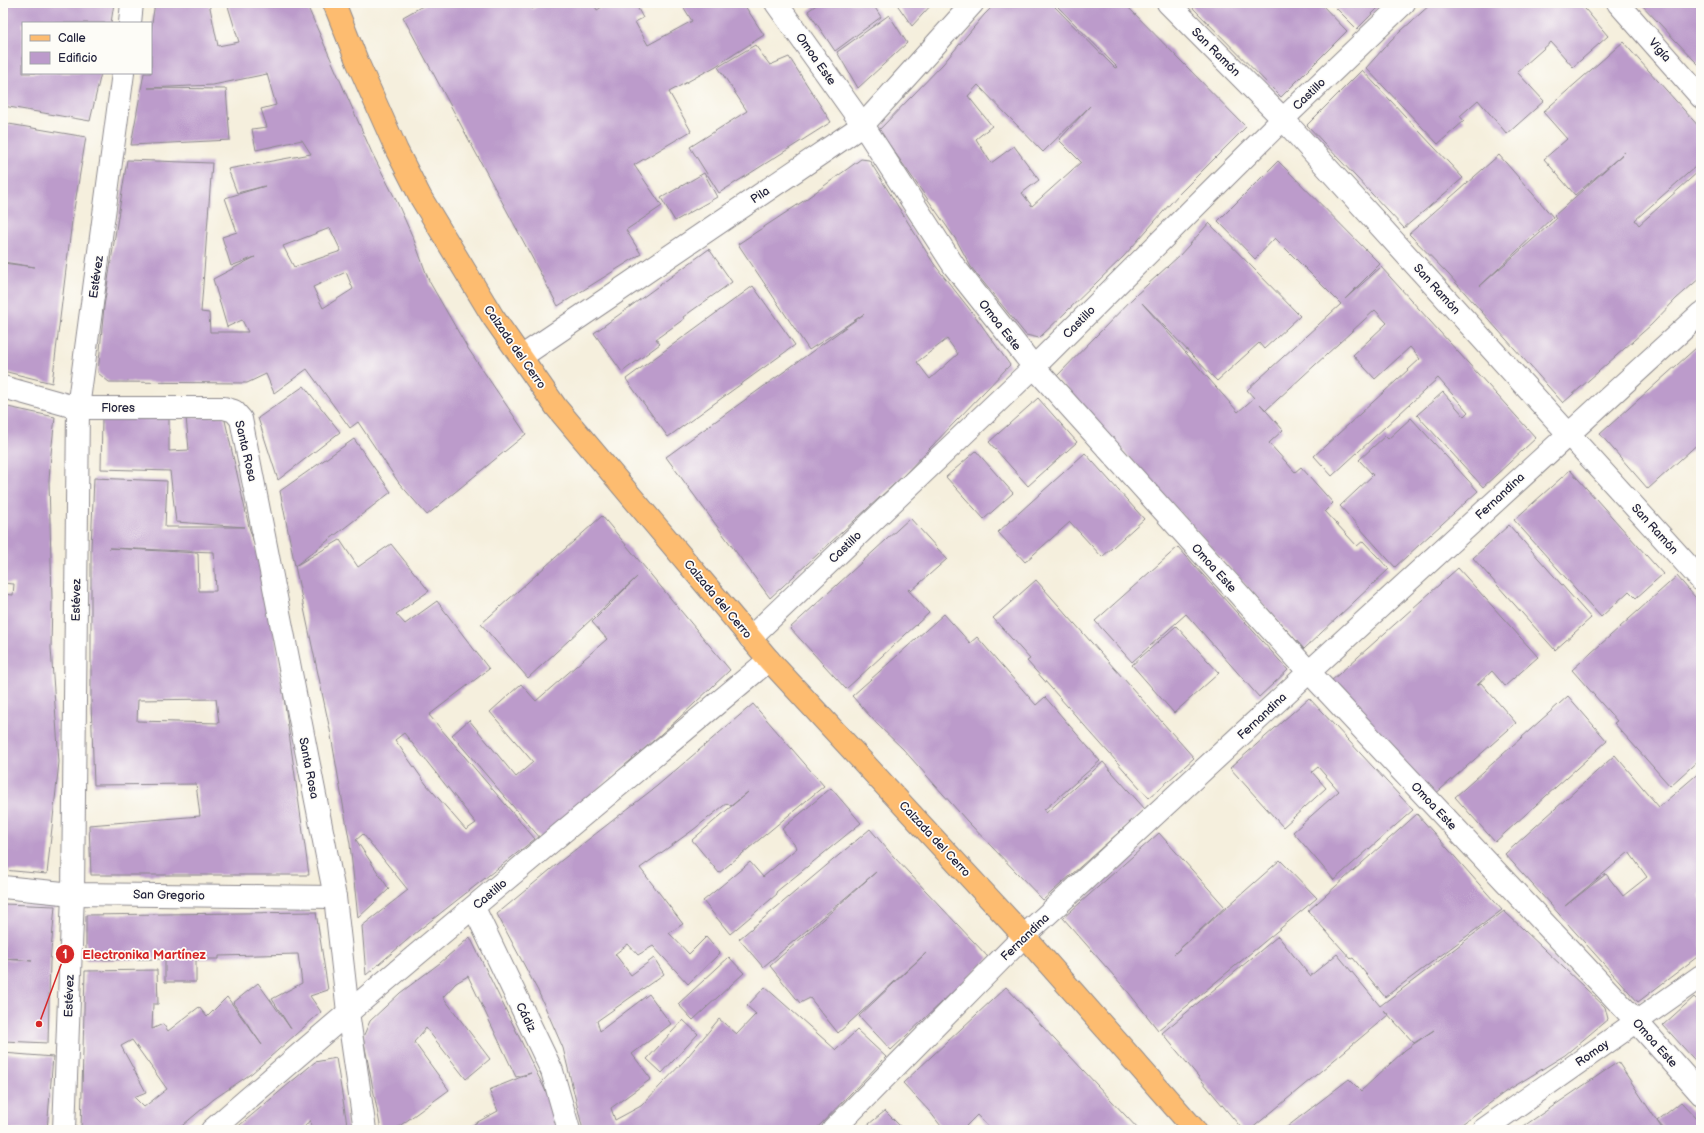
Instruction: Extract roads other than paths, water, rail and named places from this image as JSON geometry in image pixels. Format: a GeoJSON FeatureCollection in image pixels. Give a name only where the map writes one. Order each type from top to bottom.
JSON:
{"type":"FeatureCollection","features":[{"type":"Feature","properties":{"kind":"main road","name":"Calzada del Cerro"},"geometry":{"type":"LineString","coordinates":[[334,3],[396,151],[421,198],[493,317],[556,407],[769,660],[1024,936],[1195,1130]]}},
{"type":"Feature","properties":{"kind":"street"},"geometry":{"type":"LineString","coordinates":[[130,22],[132,3]]}},
{"type":"Feature","properties":{"kind":"street","name":"Omoa Este"},"geometry":{"type":"LineString","coordinates":[[776,3],[863,125],[954,266],[1034,367],[1308,672],[1636,1022],[1701,1094]]}},
{"type":"Feature","properties":{"kind":"street","name":"Pila"},"geometry":{"type":"LineString","coordinates":[[521,357],[863,125],[973,3]]}},
{"type":"Feature","properties":{"kind":"street","name":"San Ramón"},"geometry":{"type":"LineString","coordinates":[[1168,3],[1283,119],[1701,580]]}},
{"type":"Feature","properties":{"kind":"street","name":"Castillo"},"geometry":{"type":"LineString","coordinates":[[750,638],[1034,367],[1283,119],[1404,3]]}},
{"type":"Feature","properties":{"kind":"street","name":"Vigía"},"geometry":{"type":"LineString","coordinates":[[1618,3],[1701,96]]}},
{"type":"Feature","properties":{"kind":"street","name":"Estévez"},"geometry":{"type":"LineString","coordinates":[[64,1130],[73,894],[78,408],[123,74]]}},
{"type":"Feature","properties":{"kind":"street","name":"Fernandina"},"geometry":{"type":"LineString","coordinates":[[833,1130],[1024,936],[1308,672],[1701,313]]}},
{"type":"Feature","properties":{"kind":"street","name":"Flores"},"geometry":{"type":"LineString","coordinates":[[3,387],[78,408],[224,408],[234,411]]}},
{"type":"Feature","properties":{"kind":"street","name":"Santa Rosa"},"geometry":{"type":"LineString","coordinates":[[234,411],[241,419],[335,897],[348,1012],[365,1130]]}},
{"type":"Feature","properties":{"kind":"street","name":"Castillo"},"geometry":{"type":"LineString","coordinates":[[212,1130],[348,1012],[769,660]]}},
{"type":"Feature","properties":{"kind":"street","name":"San Gregorio"},"geometry":{"type":"LineString","coordinates":[[3,887],[73,894],[335,897]]}},
{"type":"Feature","properties":{"kind":"street","name":"Cádiz"},"geometry":{"type":"LineString","coordinates":[[474,908],[552,1071],[569,1130]]}},
{"type":"Feature","properties":{"kind":"street","name":"Romay"},"geometry":{"type":"LineString","coordinates":[[1483,1130],[1701,976]]}},
{"type":"Feature","properties":{"kind":"place","name":"Electronika Martínez"},"geometry":{"type":"Point","coordinates":[39,1024]}}]}
